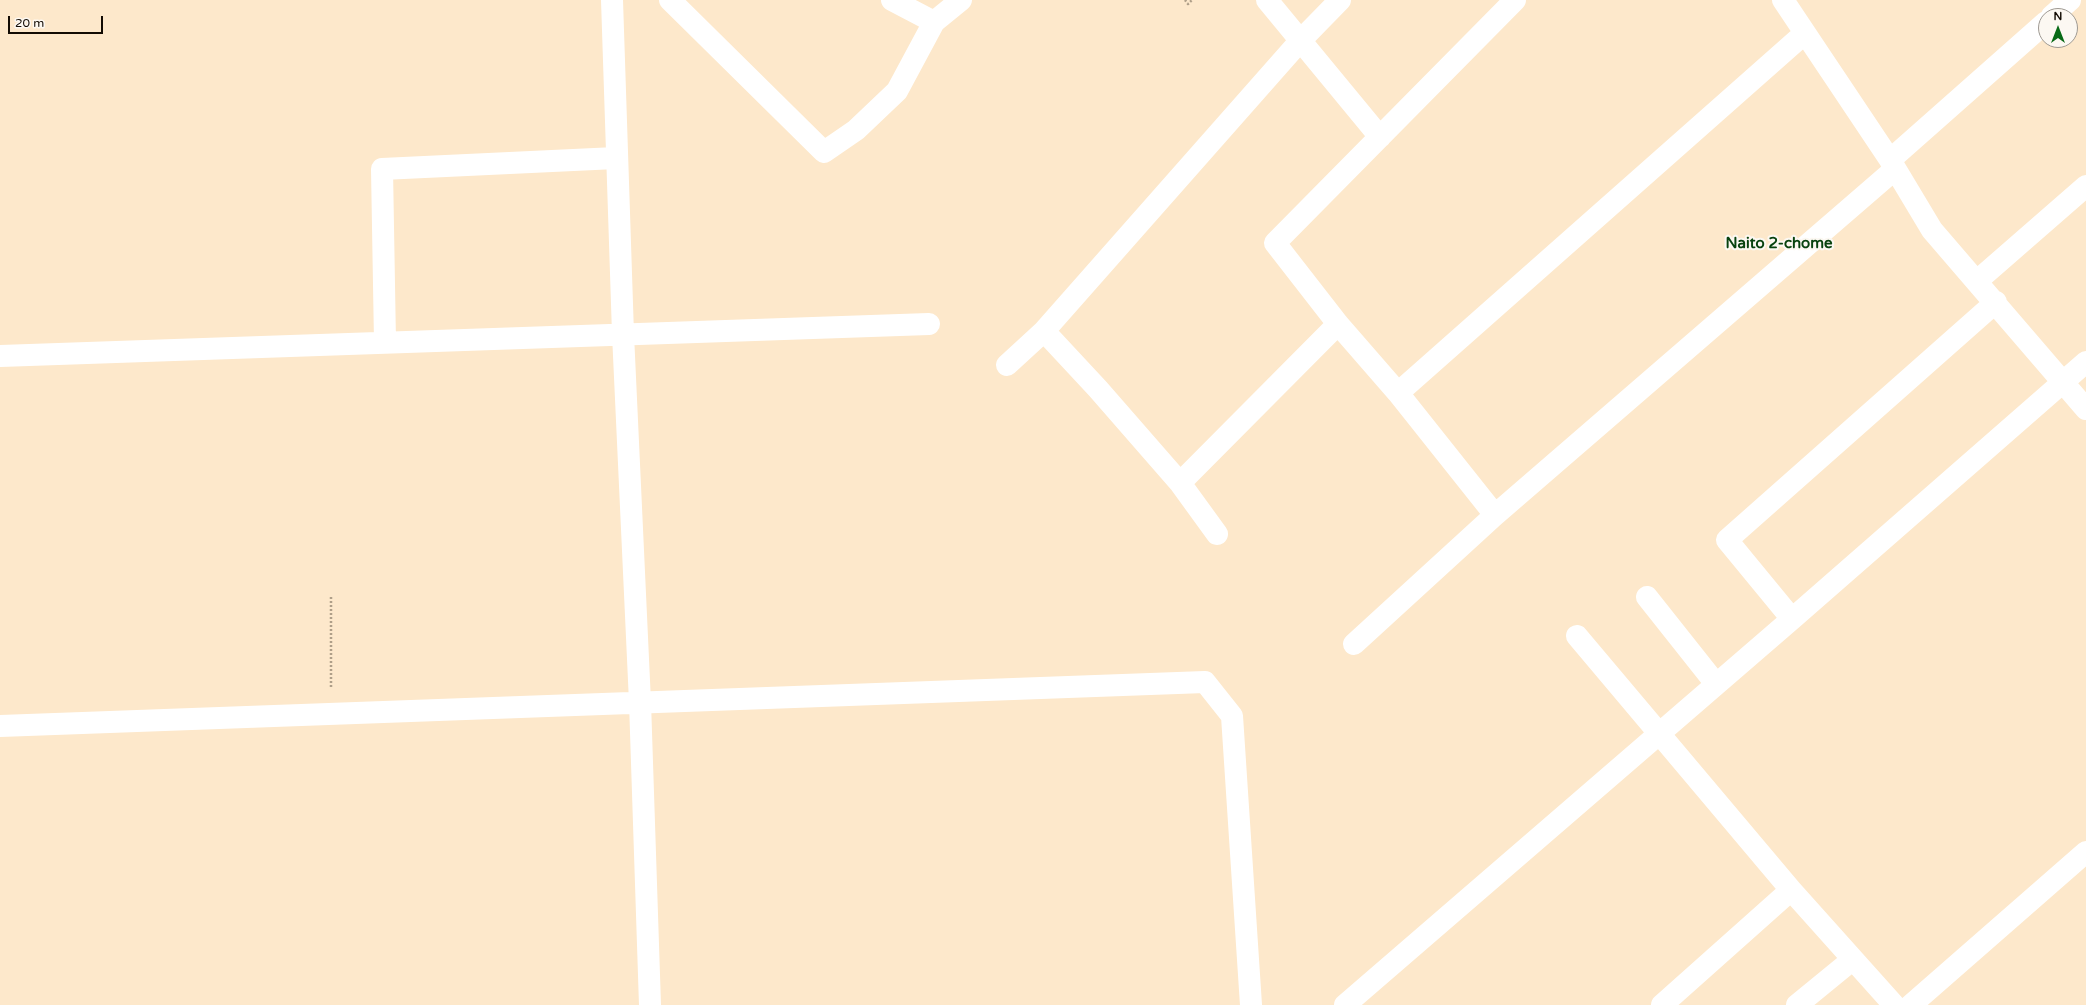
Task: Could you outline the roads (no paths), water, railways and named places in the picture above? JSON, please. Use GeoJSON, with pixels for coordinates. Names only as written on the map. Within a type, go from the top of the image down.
{"type":"FeatureCollection","features":[{"type":"Feature","properties":{"kind":"street"},"geometry":{"type":"LineString","coordinates":[[612,0],[616,158],[640,702],[650,1005]]}},
{"type":"Feature","properties":{"kind":"street"},"geometry":{"type":"LineString","coordinates":[[670,0],[824,152],[856,130],[898,91],[934,22],[961,0]]}},
{"type":"Feature","properties":{"kind":"street"},"geometry":{"type":"LineString","coordinates":[[892,0],[934,22]]}},
{"type":"Feature","properties":{"kind":"street"},"geometry":{"type":"LineString","coordinates":[[1267,0],[1380,137]]}},
{"type":"Feature","properties":{"kind":"street"},"geometry":{"type":"LineString","coordinates":[[1007,365],[1044,331],[1300,41],[1340,0]]}},
{"type":"Feature","properties":{"kind":"street"},"geometry":{"type":"LineString","coordinates":[[1495,515],[1398,393],[1338,324],[1275,243],[1515,0]]}},
{"type":"Feature","properties":{"kind":"street"},"geometry":{"type":"LineString","coordinates":[[1783,0],[1892,165],[1932,230],[1996,302],[2062,383],[2086,409]]}},
{"type":"Feature","properties":{"kind":"street"},"geometry":{"type":"LineString","coordinates":[[2061,8],[2070,0]]}},
{"type":"Feature","properties":{"kind":"street"},"geometry":{"type":"LineString","coordinates":[[1354,644],[1495,515],[1892,165],[2038,29]]}},
{"type":"Feature","properties":{"kind":"street"},"geometry":{"type":"LineString","coordinates":[[1398,393],[1805,33]]}},
{"type":"Feature","properties":{"kind":"street"},"geometry":{"type":"LineString","coordinates":[[385,342],[382,169],[616,158]]}},
{"type":"Feature","properties":{"kind":"street"},"geometry":{"type":"LineString","coordinates":[[1977,281],[2086,186]]}},
{"type":"Feature","properties":{"kind":"street"},"geometry":{"type":"LineString","coordinates":[[1792,619],[1727,540],[1996,302]]}},
{"type":"Feature","properties":{"kind":"street"},"geometry":{"type":"LineString","coordinates":[[0,356],[929,324]]}},
{"type":"Feature","properties":{"kind":"street"},"geometry":{"type":"LineString","coordinates":[[1180,483],[1338,324]]}},
{"type":"Feature","properties":{"kind":"street"},"geometry":{"type":"LineString","coordinates":[[1044,331],[1098,389],[1180,483],[1216,534]]}},
{"type":"Feature","properties":{"kind":"street"},"geometry":{"type":"LineString","coordinates":[[1345,1005],[1792,619],[2086,362]]}},
{"type":"Feature","properties":{"kind":"street"},"geometry":{"type":"LineString","coordinates":[[1647,597],[1716,684]]}},
{"type":"Feature","properties":{"kind":"street"},"geometry":{"type":"LineString","coordinates":[[1578,636],[1791,890],[1852,960],[1894,1005]]}},
{"type":"Feature","properties":{"kind":"street"},"geometry":{"type":"LineString","coordinates":[[0,726],[331,716],[640,702],[1205,682],[1232,716],[1251,1005]]}},
{"type":"Feature","properties":{"kind":"street"},"geometry":{"type":"LineString","coordinates":[[1911,1005],[2086,852]]}},
{"type":"Feature","properties":{"kind":"street"},"geometry":{"type":"LineString","coordinates":[[1662,1005],[1791,890]]}},
{"type":"Feature","properties":{"kind":"street"},"geometry":{"type":"LineString","coordinates":[[1797,1005],[1852,960]]}},
{"type":"Feature","properties":{"kind":"district","name":"Naito 2-chome"},"geometry":{"type":"Point","coordinates":[1779,244]}}]}
